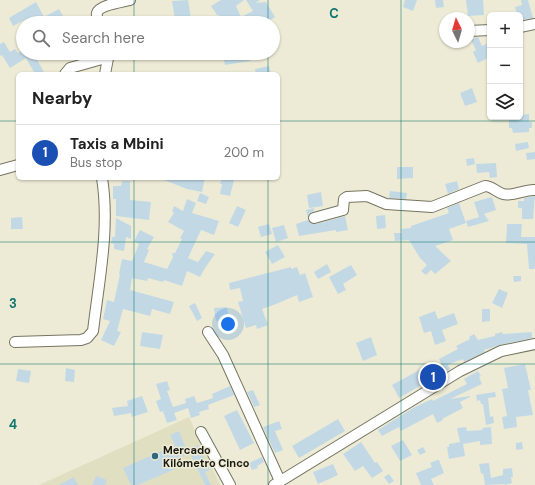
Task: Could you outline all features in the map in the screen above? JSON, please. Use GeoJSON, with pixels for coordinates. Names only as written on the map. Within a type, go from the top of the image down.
{"type":"FeatureCollection","features":[{"type":"Feature","properties":{"kind":"street"},"geometry":{"type":"LineString","coordinates":[[98,16],[97,13],[103,7],[130,0]]}},
{"type":"Feature","properties":{"kind":"street"},"geometry":{"type":"LineString","coordinates":[[523,26],[535,24]]}},
{"type":"Feature","properties":{"kind":"street"},"geometry":{"type":"LineString","coordinates":[[475,31],[487,30]]}},
{"type":"Feature","properties":{"kind":"street"},"geometry":{"type":"LineString","coordinates":[[67,72],[70,68],[94,60]]}},
{"type":"Feature","properties":{"kind":"street"},"geometry":{"type":"LineString","coordinates":[[105,72],[108,60]]}},
{"type":"Feature","properties":{"kind":"street"},"geometry":{"type":"LineString","coordinates":[[0,170],[16,166]]}},
{"type":"Feature","properties":{"kind":"street"},"geometry":{"type":"LineString","coordinates":[[15,342],[80,340],[91,335],[93,330],[105,231],[102,180]]}},
{"type":"Feature","properties":{"kind":"street"},"geometry":{"type":"LineString","coordinates":[[314,218],[343,210],[344,199],[347,197],[367,196],[386,204],[432,207],[485,186],[504,194],[535,190]]}},
{"type":"Feature","properties":{"kind":"street"},"geometry":{"type":"LineString","coordinates":[[208,332],[223,355],[277,483],[477,362],[502,350],[535,344]]}},
{"type":"Feature","properties":{"kind":"street"},"geometry":{"type":"LineString","coordinates":[[200,432],[230,485]]}},
{"type":"Feature","properties":{"kind":"shaded area","name":"Mercado Kilómetro Cinco"},"geometry":{"type":"Polygon","coordinates":[[[189,417],[220,485],[39,485],[189,417]]]}},
{"type":"Feature","properties":{"kind":"building"},"geometry":{"type":"Polygon","coordinates":[[[188,0],[191,16],[174,16],[172,1],[188,0]]]}},
{"type":"Feature","properties":{"kind":"building"},"geometry":{"type":"Polygon","coordinates":[[[221,0],[244,0],[236,6],[241,16],[219,16],[211,6],[221,0]]]}},
{"type":"Feature","properties":{"kind":"building"},"geometry":{"type":"Polygon","coordinates":[[[246,0],[260,0],[256,3],[266,2],[274,16],[243,16],[253,11],[246,0]]]}},
{"type":"Feature","properties":{"kind":"building"},"geometry":{"type":"Polygon","coordinates":[[[405,0],[417,0],[413,11],[403,7],[405,0]]]}},
{"type":"Feature","properties":{"kind":"building"},"geometry":{"type":"Polygon","coordinates":[[[435,0],[443,0],[444,7],[436,8],[435,0]]]}},
{"type":"Feature","properties":{"kind":"building"},"geometry":{"type":"Polygon","coordinates":[[[466,0],[483,0],[484,15],[475,16],[475,12],[468,12],[466,0]]]}},
{"type":"Feature","properties":{"kind":"building"},"geometry":{"type":"Polygon","coordinates":[[[521,0],[528,0],[533,18],[523,20],[523,12],[516,12],[515,7],[522,5],[521,0]]]}},
{"type":"Feature","properties":{"kind":"building"},"geometry":{"type":"Polygon","coordinates":[[[36,2],[43,16],[16,16],[16,24],[13,26],[9,18],[36,2]]]}},
{"type":"Feature","properties":{"kind":"building"},"geometry":{"type":"Polygon","coordinates":[[[59,9],[63,16],[46,16],[59,9]]]}},
{"type":"Feature","properties":{"kind":"building"},"geometry":{"type":"Polygon","coordinates":[[[478,37],[482,46],[487,44],[487,58],[478,63],[473,52],[476,50],[475,38],[478,37]]]}},
{"type":"Feature","properties":{"kind":"building"},"geometry":{"type":"Polygon","coordinates":[[[4,42],[10,52],[15,49],[16,60],[23,60],[10,68],[2,55],[0,56],[0,44],[4,42]]]}},
{"type":"Feature","properties":{"kind":"building"},"geometry":{"type":"Polygon","coordinates":[[[27,60],[37,60],[44,72],[34,72],[27,60]]]}},
{"type":"Feature","properties":{"kind":"building"},"geometry":{"type":"Polygon","coordinates":[[[224,60],[250,60],[250,61],[225,65],[224,60]]]}},
{"type":"Feature","properties":{"kind":"building"},"geometry":{"type":"Polygon","coordinates":[[[269,66],[270,72],[256,72],[255,69],[269,66]]]}},
{"type":"Feature","properties":{"kind":"building"},"geometry":{"type":"Polygon","coordinates":[[[472,88],[477,102],[465,106],[460,93],[472,88]]]}},
{"type":"Feature","properties":{"kind":"building"},"geometry":{"type":"Polygon","coordinates":[[[529,114],[529,122],[532,122],[532,128],[529,128],[529,132],[513,133],[512,128],[509,128],[509,120],[523,120],[523,115],[529,114]]]}},
{"type":"Feature","properties":{"kind":"building"},"geometry":{"type":"Polygon","coordinates":[[[528,142],[529,148],[516,151],[515,144],[528,142]]]}},
{"type":"Feature","properties":{"kind":"building"},"geometry":{"type":"Polygon","coordinates":[[[535,152],[535,159],[527,160],[526,153],[535,152]]]}},
{"type":"Feature","properties":{"kind":"building"},"geometry":{"type":"Polygon","coordinates":[[[474,158],[475,164],[467,166],[466,159],[474,158]]]}},
{"type":"Feature","properties":{"kind":"building"},"geometry":{"type":"Polygon","coordinates":[[[496,163],[497,177],[490,178],[489,172],[477,173],[476,164],[496,163]]]}},
{"type":"Feature","properties":{"kind":"building"},"geometry":{"type":"Polygon","coordinates":[[[397,167],[413,167],[413,178],[397,179],[397,167]]]}},
{"type":"Feature","properties":{"kind":"building"},"geometry":{"type":"Polygon","coordinates":[[[164,180],[205,180],[202,192],[187,189],[164,180]]]}},
{"type":"Feature","properties":{"kind":"building"},"geometry":{"type":"Polygon","coordinates":[[[221,180],[234,180],[230,196],[220,194],[222,184],[220,184],[221,180]]]}},
{"type":"Feature","properties":{"kind":"building"},"geometry":{"type":"Polygon","coordinates":[[[122,181],[130,181],[130,200],[151,202],[149,220],[116,216],[116,199],[113,199],[113,186],[121,186],[122,181]]]}},
{"type":"Feature","properties":{"kind":"building"},"geometry":{"type":"Polygon","coordinates":[[[457,181],[459,189],[448,194],[445,184],[457,181]]]}},
{"type":"Feature","properties":{"kind":"building"},"geometry":{"type":"Polygon","coordinates":[[[390,191],[407,193],[406,199],[389,198],[390,191]]]}},
{"type":"Feature","properties":{"kind":"building"},"geometry":{"type":"Polygon","coordinates":[[[321,192],[323,206],[309,208],[307,195],[321,192]]]}},
{"type":"Feature","properties":{"kind":"building"},"geometry":{"type":"Polygon","coordinates":[[[200,193],[209,197],[206,204],[197,201],[200,193]]]}},
{"type":"Feature","properties":{"kind":"building"},"geometry":{"type":"Polygon","coordinates":[[[535,196],[533,219],[522,219],[522,208],[518,208],[518,201],[524,201],[524,198],[535,196]]]}},
{"type":"Feature","properties":{"kind":"building"},"geometry":{"type":"Polygon","coordinates":[[[492,197],[496,210],[484,214],[489,221],[468,227],[466,221],[479,217],[474,202],[492,197]]]}},
{"type":"Feature","properties":{"kind":"building"},"geometry":{"type":"Polygon","coordinates":[[[187,199],[196,203],[192,213],[219,221],[214,235],[201,230],[188,258],[198,262],[206,251],[215,254],[200,277],[187,271],[182,286],[164,280],[163,282],[148,278],[147,281],[132,278],[130,290],[174,302],[170,314],[152,309],[150,316],[123,309],[117,331],[121,332],[114,346],[101,340],[110,321],[103,319],[107,300],[114,302],[122,259],[132,261],[139,244],[134,241],[140,230],[154,237],[147,249],[149,250],[144,262],[167,269],[173,257],[172,253],[175,253],[184,231],[168,222],[174,213],[172,211],[174,206],[183,211],[187,199]]]}},
{"type":"Feature","properties":{"kind":"building"},"geometry":{"type":"Polygon","coordinates":[[[459,203],[466,223],[449,229],[453,240],[435,246],[451,261],[435,274],[431,270],[426,275],[421,271],[427,265],[420,258],[409,240],[395,241],[394,233],[402,233],[401,229],[411,228],[411,226],[449,213],[447,208],[459,203]]]}},
{"type":"Feature","properties":{"kind":"building"},"geometry":{"type":"Polygon","coordinates":[[[237,206],[246,210],[238,227],[229,223],[237,206]]]}},
{"type":"Feature","properties":{"kind":"building"},"geometry":{"type":"Polygon","coordinates":[[[314,208],[314,211],[309,214],[308,218],[306,210],[314,208]]]}},
{"type":"Feature","properties":{"kind":"building"},"geometry":{"type":"Polygon","coordinates":[[[385,215],[386,228],[377,229],[376,216],[385,215]]]}},
{"type":"Feature","properties":{"kind":"building"},"geometry":{"type":"Polygon","coordinates":[[[345,216],[348,230],[336,232],[336,230],[299,236],[296,224],[308,220],[312,224],[316,224],[345,216]]]}},
{"type":"Feature","properties":{"kind":"building"},"geometry":{"type":"Polygon","coordinates":[[[22,217],[23,229],[11,229],[11,218],[22,217]]]}},
{"type":"Feature","properties":{"kind":"building"},"geometry":{"type":"Polygon","coordinates":[[[116,218],[131,226],[131,239],[126,237],[124,251],[114,249],[114,244],[111,243],[112,237],[115,237],[116,218]]]}},
{"type":"Feature","properties":{"kind":"building"},"geometry":{"type":"Polygon","coordinates":[[[269,224],[272,234],[261,237],[258,227],[269,224]]]}},
{"type":"Feature","properties":{"kind":"building"},"geometry":{"type":"Polygon","coordinates":[[[507,224],[522,224],[521,237],[535,237],[535,269],[529,269],[527,244],[506,243],[507,224]]]}},
{"type":"Feature","properties":{"kind":"building"},"geometry":{"type":"Polygon","coordinates":[[[284,225],[288,238],[276,242],[272,228],[284,225]]]}},
{"type":"Feature","properties":{"kind":"building"},"geometry":{"type":"Polygon","coordinates":[[[278,245],[285,257],[272,264],[265,252],[278,245]]]}},
{"type":"Feature","properties":{"kind":"building"},"geometry":{"type":"Polygon","coordinates":[[[327,264],[331,272],[318,279],[314,272],[327,264]]]}},
{"type":"Feature","properties":{"kind":"building"},"geometry":{"type":"Polygon","coordinates":[[[351,265],[357,275],[343,284],[346,290],[338,294],[329,277],[351,265]]]}},
{"type":"Feature","properties":{"kind":"building"},"geometry":{"type":"Polygon","coordinates":[[[291,267],[291,269],[297,267],[300,275],[305,273],[313,297],[299,302],[297,295],[262,309],[268,325],[257,329],[256,325],[246,328],[238,302],[243,301],[240,288],[230,290],[229,283],[291,267]]]}},
{"type":"Feature","properties":{"kind":"building"},"geometry":{"type":"Polygon","coordinates":[[[513,276],[521,276],[521,281],[514,282],[513,276]]]}},
{"type":"Feature","properties":{"kind":"building"},"geometry":{"type":"Polygon","coordinates":[[[499,289],[508,293],[502,308],[492,303],[499,289]]]}},
{"type":"Feature","properties":{"kind":"building"},"geometry":{"type":"Polygon","coordinates":[[[195,303],[202,318],[197,321],[189,306],[195,303]]]}},
{"type":"Feature","properties":{"kind":"building"},"geometry":{"type":"Polygon","coordinates":[[[227,307],[229,320],[216,321],[214,308],[227,307]]]}},
{"type":"Feature","properties":{"kind":"building"},"geometry":{"type":"Polygon","coordinates":[[[482,309],[490,309],[490,321],[482,322],[482,309]]]}},
{"type":"Feature","properties":{"kind":"building"},"geometry":{"type":"Polygon","coordinates":[[[435,311],[438,319],[454,313],[458,324],[442,330],[446,341],[435,345],[431,331],[424,333],[419,317],[435,311]]]}},
{"type":"Feature","properties":{"kind":"building"},"geometry":{"type":"Polygon","coordinates":[[[142,332],[163,335],[160,349],[140,346],[142,332]]]}},
{"type":"Feature","properties":{"kind":"building"},"geometry":{"type":"Polygon","coordinates":[[[502,332],[503,334],[532,332],[532,338],[484,350],[485,352],[464,362],[463,359],[459,360],[448,365],[450,369],[429,379],[430,380],[399,398],[392,385],[423,368],[426,374],[443,366],[439,359],[458,349],[456,346],[470,339],[469,337],[474,334],[478,340],[495,336],[495,334],[502,332]]]}},
{"type":"Feature","properties":{"kind":"building"},"geometry":{"type":"Polygon","coordinates":[[[371,337],[377,355],[363,361],[356,343],[371,337]]]}},
{"type":"Feature","properties":{"kind":"building"},"geometry":{"type":"Polygon","coordinates":[[[525,364],[531,390],[528,390],[533,415],[516,417],[517,427],[504,429],[502,417],[507,416],[502,389],[508,388],[504,368],[525,364]]]}},
{"type":"Feature","properties":{"kind":"building"},"geometry":{"type":"Polygon","coordinates":[[[66,368],[75,370],[74,382],[65,381],[66,368]]]}},
{"type":"Feature","properties":{"kind":"building"},"geometry":{"type":"Polygon","coordinates":[[[18,369],[31,371],[29,383],[16,381],[18,369]]]}},
{"type":"Feature","properties":{"kind":"building"},"geometry":{"type":"Polygon","coordinates":[[[478,371],[481,376],[479,377],[482,384],[450,399],[470,396],[460,402],[463,408],[442,419],[443,420],[437,423],[433,414],[401,431],[399,427],[382,436],[378,430],[413,408],[432,399],[433,401],[467,384],[464,379],[478,371]]]}},
{"type":"Feature","properties":{"kind":"building"},"geometry":{"type":"Polygon","coordinates":[[[167,381],[170,390],[167,391],[173,407],[186,403],[185,399],[194,396],[197,403],[213,398],[212,394],[230,386],[234,395],[208,405],[209,409],[199,412],[200,415],[191,418],[188,408],[174,413],[177,420],[167,423],[163,411],[160,412],[156,401],[161,399],[156,384],[167,381]]]}},
{"type":"Feature","properties":{"kind":"building"},"geometry":{"type":"Polygon","coordinates":[[[253,390],[260,405],[254,407],[247,392],[253,390]]]}},
{"type":"Feature","properties":{"kind":"building"},"geometry":{"type":"Polygon","coordinates":[[[495,392],[496,397],[488,398],[490,417],[493,416],[494,423],[486,425],[483,404],[481,404],[480,400],[477,401],[476,395],[495,392]]]}},
{"type":"Feature","properties":{"kind":"building"},"geometry":{"type":"Polygon","coordinates":[[[142,396],[148,412],[132,417],[131,413],[114,416],[112,408],[128,406],[127,401],[142,396]]]}},
{"type":"Feature","properties":{"kind":"building"},"geometry":{"type":"Polygon","coordinates":[[[237,410],[254,443],[240,450],[224,416],[237,410]]]}},
{"type":"Feature","properties":{"kind":"building"},"geometry":{"type":"Polygon","coordinates":[[[338,419],[345,431],[299,458],[292,446],[338,419]]]}},
{"type":"Feature","properties":{"kind":"building"},"geometry":{"type":"Polygon","coordinates":[[[279,421],[282,429],[275,431],[283,450],[275,453],[263,427],[279,421]]]}},
{"type":"Feature","properties":{"kind":"building"},"geometry":{"type":"Polygon","coordinates":[[[466,427],[467,431],[483,430],[482,428],[491,427],[492,444],[480,445],[480,441],[463,444],[465,456],[449,459],[447,447],[449,447],[449,444],[460,442],[457,428],[466,427]]]}},
{"type":"Feature","properties":{"kind":"building"},"geometry":{"type":"Polygon","coordinates":[[[179,431],[188,454],[178,458],[182,466],[138,485],[131,485],[123,468],[175,445],[170,435],[179,431]]]}},
{"type":"Feature","properties":{"kind":"building"},"geometry":{"type":"Polygon","coordinates":[[[403,440],[412,455],[400,461],[391,446],[403,440]]]}},
{"type":"Feature","properties":{"kind":"building"},"geometry":{"type":"Polygon","coordinates":[[[361,442],[375,463],[377,462],[383,471],[372,478],[363,466],[355,471],[343,454],[361,442]]]}},
{"type":"Feature","properties":{"kind":"building"},"geometry":{"type":"Polygon","coordinates":[[[522,442],[523,449],[516,450],[516,443],[522,442]]]}},
{"type":"Feature","properties":{"kind":"building"},"geometry":{"type":"Polygon","coordinates":[[[198,445],[210,470],[205,472],[211,485],[205,485],[188,449],[198,445]]]}},
{"type":"Feature","properties":{"kind":"building"},"geometry":{"type":"Polygon","coordinates":[[[423,447],[426,452],[420,455],[417,450],[423,447]]]}},
{"type":"Feature","properties":{"kind":"building"},"geometry":{"type":"Polygon","coordinates":[[[262,457],[264,462],[257,466],[258,468],[252,470],[249,463],[262,457]]]}},
{"type":"Feature","properties":{"kind":"building"},"geometry":{"type":"Polygon","coordinates":[[[439,460],[444,473],[431,479],[434,485],[421,485],[416,473],[432,467],[430,463],[439,460]]]}},
{"type":"Feature","properties":{"kind":"building"},"geometry":{"type":"Polygon","coordinates":[[[489,463],[491,478],[503,475],[503,469],[512,468],[512,483],[505,485],[485,485],[483,473],[481,474],[479,464],[489,463]]]}},
{"type":"Feature","properties":{"kind":"building"},"geometry":{"type":"Polygon","coordinates":[[[333,464],[338,475],[318,484],[313,472],[333,464]]]}},
{"type":"Feature","properties":{"kind":"building"},"geometry":{"type":"Polygon","coordinates":[[[389,474],[394,481],[389,484],[384,477],[389,474]]]}},
{"type":"Feature","properties":{"kind":"building"},"geometry":{"type":"Polygon","coordinates":[[[96,476],[107,480],[105,485],[92,485],[96,476]]]}},
{"type":"Feature","properties":{"kind":"building"},"geometry":{"type":"Polygon","coordinates":[[[74,477],[78,485],[59,485],[74,477]]]}},
{"type":"Feature","properties":{"kind":"place","name":"Taxis a Mbini"},"geometry":{"type":"Point","coordinates":[433,377]}},
{"type":"Feature","properties":{"kind":"place","name":"Mercado Kilómetro Cinco"},"geometry":{"type":"Point","coordinates":[155,456]}}]}
